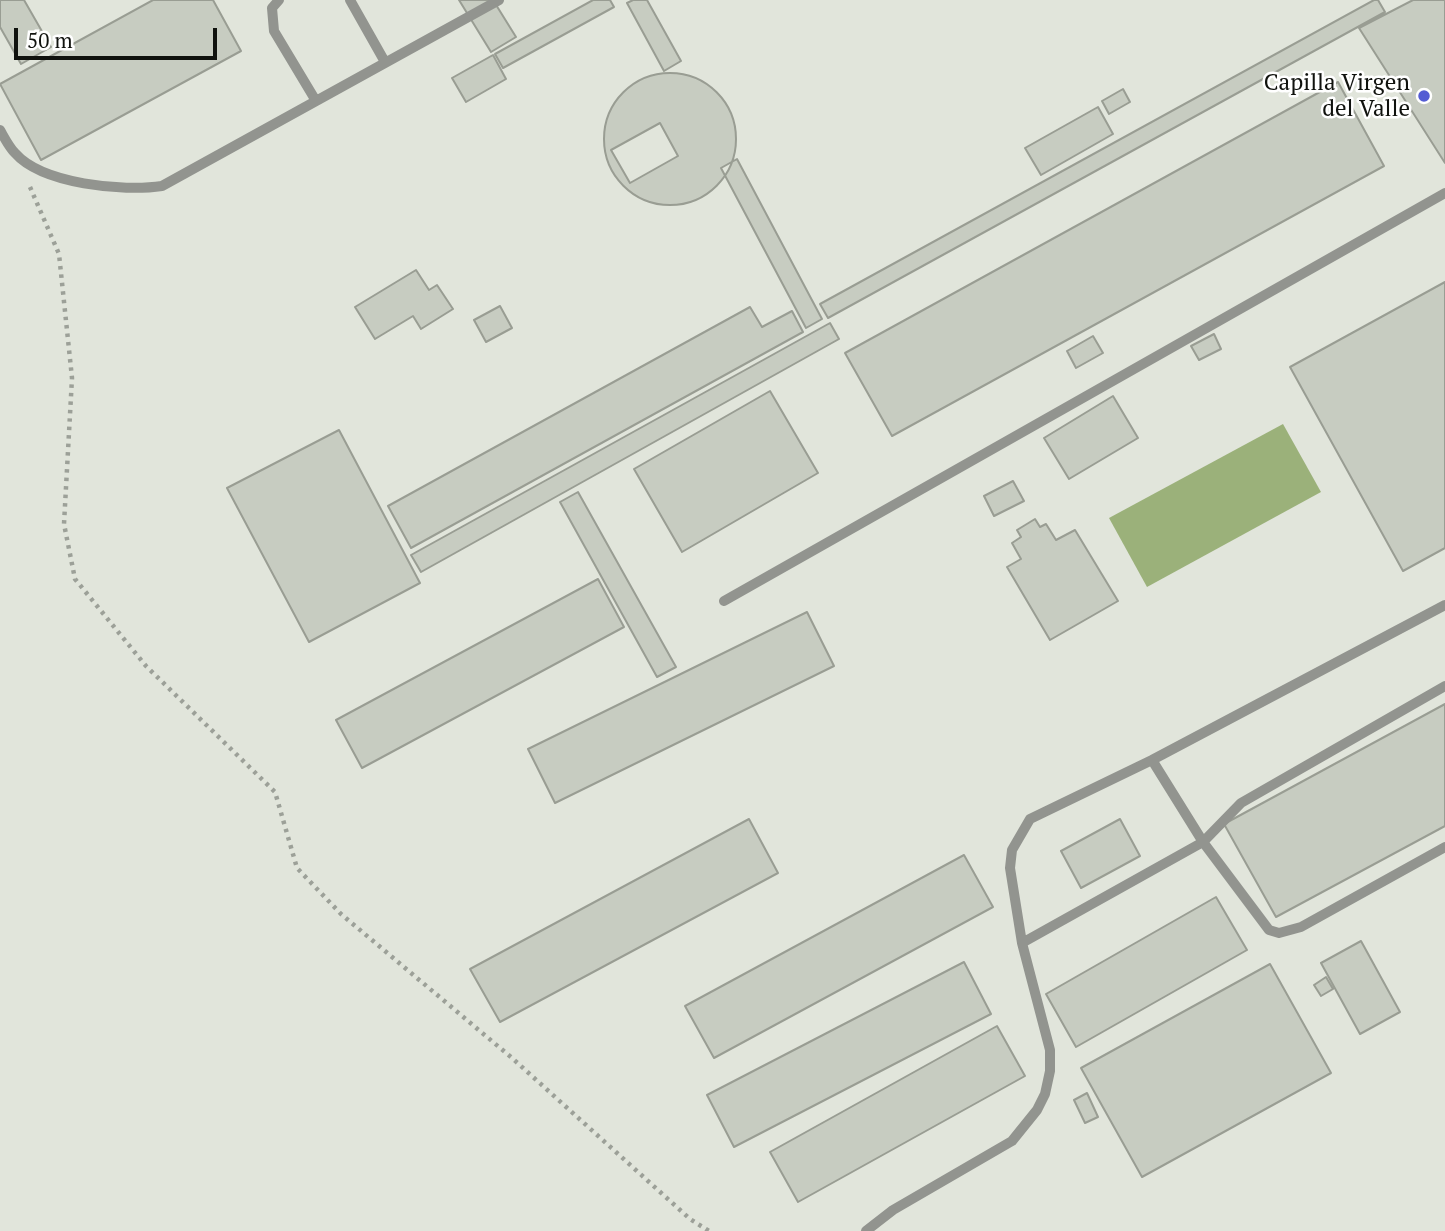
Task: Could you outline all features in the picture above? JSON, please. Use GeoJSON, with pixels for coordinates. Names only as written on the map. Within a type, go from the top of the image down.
{"type":"FeatureCollection","features":[{"type":"Feature","properties":{"kind":"lane"},"geometry":{"type":"LineString","coordinates":[[279,0],[272,8],[274,31],[316,101]]}},
{"type":"Feature","properties":{"kind":"lane"},"geometry":{"type":"LineString","coordinates":[[350,0],[385,62]]}},
{"type":"Feature","properties":{"kind":"lane"},"geometry":{"type":"LineString","coordinates":[[0,130],[15,154],[38,171],[96,185],[139,190],[162,186],[499,0]]}},
{"type":"Feature","properties":{"kind":"lane"},"geometry":{"type":"LineString","coordinates":[[724,601],[1445,193]]}},
{"type":"Feature","properties":{"kind":"lane"},"geometry":{"type":"LineString","coordinates":[[866,1231],[893,1210],[1012,1141],[1037,1110],[1045,1094],[1050,1050],[1022,943],[1010,868],[1012,850],[1021,830],[1030,819],[1152,760],[1445,605]]}},
{"type":"Feature","properties":{"kind":"lane"},"geometry":{"type":"LineString","coordinates":[[1022,943],[1203,842],[1241,803],[1445,686]]}},
{"type":"Feature","properties":{"kind":"lane"},"geometry":{"type":"LineString","coordinates":[[1152,760],[1203,842],[1269,930],[1279,933],[1301,927],[1445,847]]}},
{"type":"Feature","properties":{"kind":"path"},"geometry":{"type":"LineString","coordinates":[[15,154],[59,254],[72,377],[64,524],[75,579],[146,666],[275,792],[297,868],[341,914],[512,1059],[690,1220],[709,1231]]}},
{"type":"Feature","properties":{"kind":"shaded area"},"geometry":{"type":"Polygon","coordinates":[[[1283,424],[1321,492],[1147,587],[1109,518],[1283,424]]]}},
{"type":"Feature","properties":{"kind":"building"},"geometry":{"type":"Polygon","coordinates":[[[0,0],[24,0],[51,47],[21,64],[0,27],[0,0]]]}},
{"type":"Feature","properties":{"kind":"building"},"geometry":{"type":"Polygon","coordinates":[[[153,0],[213,0],[241,51],[41,160],[0,84],[153,0]]]}},
{"type":"Feature","properties":{"kind":"building"},"geometry":{"type":"Polygon","coordinates":[[[459,0],[493,0],[516,37],[491,52],[459,0]]]}},
{"type":"Feature","properties":{"kind":"building"},"geometry":{"type":"Polygon","coordinates":[[[593,0],[610,0],[614,7],[503,68],[495,54],[593,0]]]}},
{"type":"Feature","properties":{"kind":"building"},"geometry":{"type":"Polygon","coordinates":[[[647,0],[681,61],[664,71],[627,3],[647,0]]]}},
{"type":"Feature","properties":{"kind":"building"},"geometry":{"type":"Polygon","coordinates":[[[1378,0],[1385,12],[828,318],[820,304],[1378,0]]]}},
{"type":"Feature","properties":{"kind":"building","name":"Capilla Virgen del Valle"},"geometry":{"type":"Polygon","coordinates":[[[1413,0],[1445,0],[1445,163],[1359,28],[1413,0]]]}},
{"type":"Feature","properties":{"kind":"building"},"geometry":{"type":"Polygon","coordinates":[[[493,55],[506,79],[466,102],[452,78],[493,55]]]}},
{"type":"Feature","properties":{"kind":"building"},"geometry":{"type":"Polygon","coordinates":[[[670,73],[695,78],[717,92],[731,114],[736,139],[731,164],[717,186],[695,200],[670,205],[645,200],[623,186],[609,164],[604,139],[609,114],[623,92],[645,78],[670,73]]]}},
{"type":"Feature","properties":{"kind":"building"},"geometry":{"type":"Polygon","coordinates":[[[1338,82],[1384,166],[892,436],[845,353],[1338,82]]]}},
{"type":"Feature","properties":{"kind":"building"},"geometry":{"type":"Polygon","coordinates":[[[1123,89],[1130,102],[1109,114],[1102,101],[1123,89]]]}},
{"type":"Feature","properties":{"kind":"building"},"geometry":{"type":"Polygon","coordinates":[[[1098,107],[1113,134],[1041,175],[1025,148],[1098,107]]]}},
{"type":"Feature","properties":{"kind":"building"},"geometry":{"type":"Polygon","coordinates":[[[660,123],[678,156],[630,183],[611,150],[660,123]]]}},
{"type":"Feature","properties":{"kind":"building"},"geometry":{"type":"Polygon","coordinates":[[[737,159],[822,319],[806,328],[721,168],[737,159]]]}},
{"type":"Feature","properties":{"kind":"building"},"geometry":{"type":"Polygon","coordinates":[[[416,270],[429,290],[437,285],[453,309],[421,329],[413,316],[375,339],[355,307],[416,270]]]}},
{"type":"Feature","properties":{"kind":"building"},"geometry":{"type":"Polygon","coordinates":[[[1445,282],[1445,548],[1403,571],[1290,367],[1445,282]]]}},
{"type":"Feature","properties":{"kind":"building"},"geometry":{"type":"Polygon","coordinates":[[[500,306],[512,328],[486,342],[474,320],[500,306]]]}},
{"type":"Feature","properties":{"kind":"building"},"geometry":{"type":"Polygon","coordinates":[[[750,307],[762,327],[792,311],[803,332],[411,548],[388,506],[750,307]]]}},
{"type":"Feature","properties":{"kind":"building"},"geometry":{"type":"Polygon","coordinates":[[[830,323],[839,339],[421,572],[411,555],[830,323]]]}},
{"type":"Feature","properties":{"kind":"building"},"geometry":{"type":"Polygon","coordinates":[[[1214,334],[1221,349],[1199,360],[1191,346],[1214,334]]]}},
{"type":"Feature","properties":{"kind":"building"},"geometry":{"type":"Polygon","coordinates":[[[1093,336],[1103,353],[1076,368],[1067,351],[1093,336]]]}},
{"type":"Feature","properties":{"kind":"building"},"geometry":{"type":"Polygon","coordinates":[[[770,391],[818,473],[682,552],[634,469],[770,391]]]}},
{"type":"Feature","properties":{"kind":"building"},"geometry":{"type":"Polygon","coordinates":[[[1113,396],[1138,438],[1069,479],[1044,438],[1113,396]]]}},
{"type":"Feature","properties":{"kind":"building"},"geometry":{"type":"Polygon","coordinates":[[[339,430],[420,583],[309,642],[227,488],[339,430]]]}},
{"type":"Feature","properties":{"kind":"building"},"geometry":{"type":"Polygon","coordinates":[[[1013,481],[1024,501],[994,516],[984,496],[1013,481]]]}},
{"type":"Feature","properties":{"kind":"building"},"geometry":{"type":"Polygon","coordinates":[[[578,492],[676,667],[657,677],[560,502],[578,492]]]}},
{"type":"Feature","properties":{"kind":"building"},"geometry":{"type":"Polygon","coordinates":[[[1035,519],[1040,527],[1046,524],[1056,540],[1075,530],[1118,601],[1050,640],[1007,567],[1021,559],[1012,543],[1021,537],[1017,530],[1035,519]]]}},
{"type":"Feature","properties":{"kind":"building"},"geometry":{"type":"Polygon","coordinates":[[[598,579],[624,627],[362,768],[336,720],[598,579]]]}},
{"type":"Feature","properties":{"kind":"building"},"geometry":{"type":"Polygon","coordinates":[[[807,612],[834,666],[555,803],[528,749],[807,612]]]}},
{"type":"Feature","properties":{"kind":"building"},"geometry":{"type":"Polygon","coordinates":[[[1445,704],[1445,826],[1276,917],[1224,824],[1445,704]]]}},
{"type":"Feature","properties":{"kind":"building"},"geometry":{"type":"Polygon","coordinates":[[[749,819],[778,873],[500,1022],[470,969],[749,819]]]}},
{"type":"Feature","properties":{"kind":"building"},"geometry":{"type":"Polygon","coordinates":[[[1120,819],[1140,856],[1081,888],[1061,851],[1120,819]]]}},
{"type":"Feature","properties":{"kind":"building"},"geometry":{"type":"Polygon","coordinates":[[[964,855],[993,907],[714,1058],[685,1006],[964,855]]]}},
{"type":"Feature","properties":{"kind":"building"},"geometry":{"type":"Polygon","coordinates":[[[1216,897],[1247,950],[1076,1047],[1046,994],[1216,897]]]}},
{"type":"Feature","properties":{"kind":"building"},"geometry":{"type":"Polygon","coordinates":[[[1361,941],[1400,1012],[1360,1034],[1321,963],[1361,941]]]}},
{"type":"Feature","properties":{"kind":"building"},"geometry":{"type":"Polygon","coordinates":[[[964,962],[991,1014],[734,1147],[707,1095],[964,962]]]}},
{"type":"Feature","properties":{"kind":"building"},"geometry":{"type":"Polygon","coordinates":[[[1270,964],[1331,1073],[1142,1177],[1081,1068],[1270,964]]]}},
{"type":"Feature","properties":{"kind":"building"},"geometry":{"type":"Polygon","coordinates":[[[1326,977],[1333,989],[1321,996],[1314,985],[1326,977]]]}},
{"type":"Feature","properties":{"kind":"building"},"geometry":{"type":"Polygon","coordinates":[[[997,1026],[1025,1076],[798,1202],[770,1152],[997,1026]]]}},
{"type":"Feature","properties":{"kind":"building"},"geometry":{"type":"Polygon","coordinates":[[[1087,1093],[1098,1117],[1085,1123],[1074,1100],[1087,1093]]]}},
{"type":"Feature","properties":{"kind":"place","name":"Capilla Virgen del Valle"},"geometry":{"type":"Point","coordinates":[1424,96]}}]}
